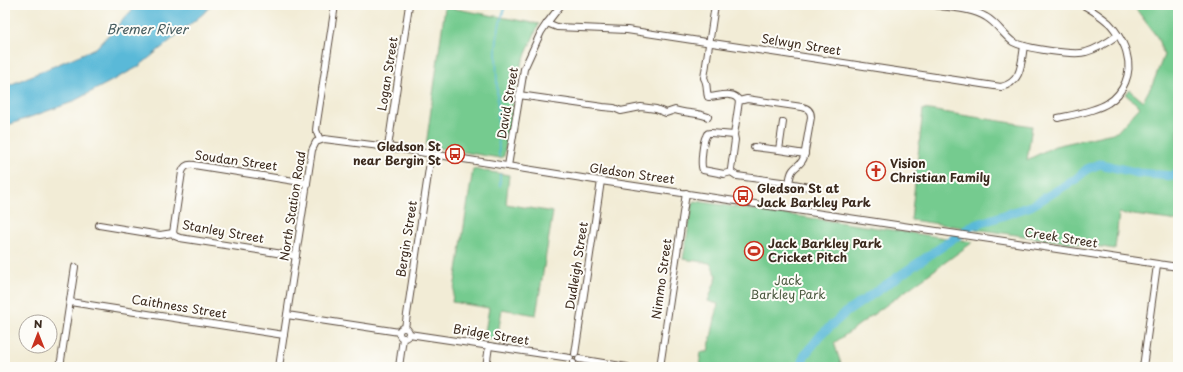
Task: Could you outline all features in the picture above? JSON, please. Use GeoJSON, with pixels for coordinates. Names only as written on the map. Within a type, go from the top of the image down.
{"type":"FeatureCollection","features":[{"type":"Feature","properties":{"kind":"street","name":"North Station Road"},"geometry":{"type":"LineString","coordinates":[[279,367],[307,183],[314,146],[316,142],[320,140],[316,130],[335,5]]}},
{"type":"Feature","properties":{"kind":"street","name":"Logan Street"},"geometry":{"type":"LineString","coordinates":[[388,147],[409,5]]}},
{"type":"Feature","properties":{"kind":"street","name":"David Street"},"geometry":{"type":"LineString","coordinates":[[508,166],[524,69],[541,32],[561,5]]}},
{"type":"Feature","properties":{"kind":"street"},"geometry":{"type":"LineString","coordinates":[[715,5],[704,78],[707,85],[708,97],[719,95],[731,96],[738,98],[739,100],[747,99],[802,107],[810,112],[811,117],[803,162],[793,170],[789,186]]}},
{"type":"Feature","properties":{"kind":"street"},"geometry":{"type":"LineString","coordinates":[[935,5],[977,12],[997,24],[1013,41],[1024,46],[1074,54],[1085,53],[1118,34]]}},
{"type":"Feature","properties":{"kind":"street"},"geometry":{"type":"LineString","coordinates":[[1058,118],[1107,104],[1115,98],[1127,78],[1129,66],[1127,55],[1118,34],[1110,23],[1084,5]]}},
{"type":"Feature","properties":{"kind":"street","name":"Selwyn Street"},"geometry":{"type":"LineString","coordinates":[[547,23],[557,27],[627,30],[1001,87],[1010,84],[1020,72],[1024,46]]}},
{"type":"Feature","properties":{"kind":"street"},"geometry":{"type":"LineString","coordinates":[[519,94],[614,108],[621,111],[641,107],[656,109],[666,113],[675,110],[683,113],[699,113],[708,117]]}},
{"type":"Feature","properties":{"kind":"street"},"geometry":{"type":"LineString","coordinates":[[731,172],[739,100]]}},
{"type":"Feature","properties":{"kind":"street"},"geometry":{"type":"LineString","coordinates":[[779,150],[783,122]]}},
{"type":"Feature","properties":{"kind":"street"},"geometry":{"type":"LineString","coordinates":[[734,135],[711,132],[706,135],[701,163],[703,170],[724,174],[731,172],[737,176],[789,186],[809,188]]}},
{"type":"Feature","properties":{"kind":"street","name":"Gledson Street"},"geometry":{"type":"LineString","coordinates":[[320,140],[328,139],[388,147],[940,232]]}},
{"type":"Feature","properties":{"kind":"street"},"geometry":{"type":"LineString","coordinates":[[754,147],[805,154]]}},
{"type":"Feature","properties":{"kind":"street","name":"Bergin Street"},"geometry":{"type":"LineString","coordinates":[[405,328],[431,154]]}},
{"type":"Feature","properties":{"kind":"street","name":"Soudan Street"},"geometry":{"type":"LineString","coordinates":[[173,233],[182,172],[185,166],[194,165],[307,183]]}},
{"type":"Feature","properties":{"kind":"street","name":"Dudleigh Street"},"geometry":{"type":"LineString","coordinates":[[574,360],[601,181]]}},
{"type":"Feature","properties":{"kind":"street","name":"Nimmo Street"},"geometry":{"type":"LineString","coordinates":[[660,367],[686,193]]}},
{"type":"Feature","properties":{"kind":"street","name":"Stanley Street"},"geometry":{"type":"LineString","coordinates":[[99,225],[160,235],[173,233],[175,236],[180,238],[296,256]]}},
{"type":"Feature","properties":{"kind":"street","name":"Creek Street"},"geometry":{"type":"LineString","coordinates":[[940,232],[1178,268]]}},
{"type":"Feature","properties":{"kind":"street"},"geometry":{"type":"LineString","coordinates":[[1143,367],[1158,265]]}},
{"type":"Feature","properties":{"kind":"street"},"geometry":{"type":"LineString","coordinates":[[60,367],[75,268]]}},
{"type":"Feature","properties":{"kind":"street","name":"Caithness Street"},"geometry":{"type":"LineString","coordinates":[[70,302],[284,335]]}},
{"type":"Feature","properties":{"kind":"street"},"geometry":{"type":"LineString","coordinates":[[287,315],[401,335],[407,337],[409,334],[408,330],[405,328],[401,329],[401,335],[399,367]]}},
{"type":"Feature","properties":{"kind":"street","name":"Bridge Street"},"geometry":{"type":"LineString","coordinates":[[409,334],[627,367]]}},
{"type":"Feature","properties":{"kind":"street"},"geometry":{"type":"LineString","coordinates":[[486,367],[489,346]]}},
{"type":"Feature","properties":{"kind":"green space"},"geometry":{"type":"Polygon","coordinates":[[[1131,5],[1178,5],[1178,221],[1119,213],[1115,249],[911,220],[923,109],[1032,126],[1027,160],[1055,146],[1117,132],[1140,107],[1125,94],[1129,90],[1143,101],[1153,83],[1164,55],[1157,37],[1136,9],[1131,5]]]}},
{"type":"Feature","properties":{"kind":"green space"},"geometry":{"type":"Polygon","coordinates":[[[445,7],[539,24],[518,72],[504,156],[500,158],[426,146],[445,7]]]}},
{"type":"Feature","properties":{"kind":"green space"},"geometry":{"type":"Polygon","coordinates":[[[473,169],[509,175],[506,204],[553,212],[536,315],[502,309],[497,340],[484,338],[489,308],[452,302],[473,169]]]}},
{"type":"Feature","properties":{"kind":"green space","name":"Jack Barkley Park"},"geometry":{"type":"Polygon","coordinates":[[[695,201],[973,242],[834,343],[842,367],[699,367],[701,352],[708,352],[718,304],[708,301],[717,276],[710,263],[683,259],[693,203],[695,201]]]}},
{"type":"Feature","properties":{"kind":"water","name":"Bremer River"},"geometry":{"type":"Polygon","coordinates":[[[137,5],[211,5],[204,13],[138,67],[70,103],[5,126],[5,87],[96,48],[137,5]]]}},
{"type":"Feature","properties":{"kind":"waterway"},"geometry":{"type":"LineString","coordinates":[[499,156],[496,51],[499,27],[506,5]]}},
{"type":"Feature","properties":{"kind":"waterway"},"geometry":{"type":"LineString","coordinates":[[802,367],[804,356],[821,335],[845,313],[972,226],[1031,206],[1076,179],[1087,169],[1100,164],[1138,173],[1172,176],[1178,172]]}},
{"type":"Feature","properties":{"kind":"waterway"},"geometry":{"type":"LineString","coordinates":[[500,174],[500,186]]}},
{"type":"Feature","properties":{"kind":"place","name":"Gledson St near Bergin St"},"geometry":{"type":"Point","coordinates":[455,154]}},
{"type":"Feature","properties":{"kind":"place","name":"Vision Christian Family"},"geometry":{"type":"Point","coordinates":[876,171]}},
{"type":"Feature","properties":{"kind":"place","name":"Gledson St at Jack Barkley Park"},"geometry":{"type":"Point","coordinates":[743,196]}},
{"type":"Feature","properties":{"kind":"place","name":"Jack Barkley Park Cricket Pitch"},"geometry":{"type":"Point","coordinates":[754,251]}}]}
